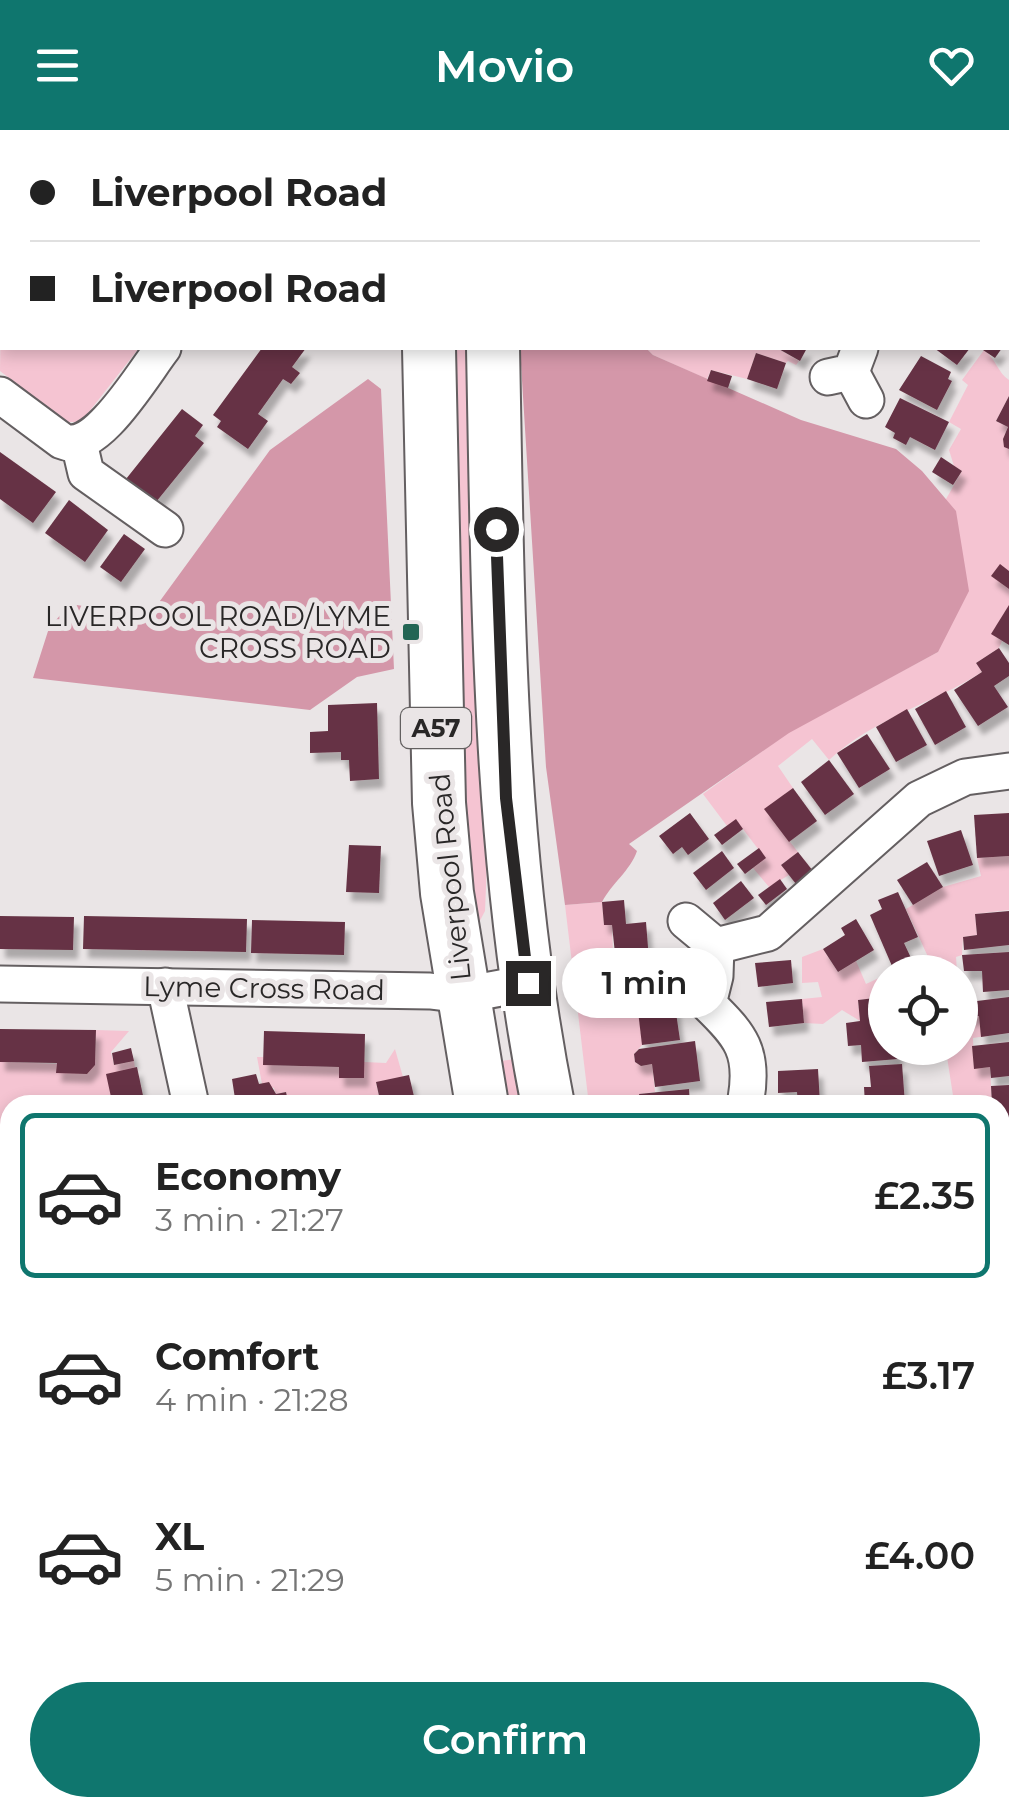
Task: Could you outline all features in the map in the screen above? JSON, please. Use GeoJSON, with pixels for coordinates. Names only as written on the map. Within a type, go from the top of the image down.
{"type":"FeatureCollection","features":[{"type":"Feature","properties":{"kind":"highway","name":"Liverpool Road"},"geometry":{"type":"LineString","coordinates":[[428,350],[439,803],[447,893],[480,1095]]}},
{"type":"Feature","properties":{"kind":"highway","name":"A57"},"geometry":{"type":"LineString","coordinates":[[493,350],[499,660],[506,798],[528,983],[546,1095]]}},
{"type":"Feature","properties":{"kind":"street"},"geometry":{"type":"LineString","coordinates":[[0,396],[62,441],[79,442],[100,430],[160,350]]}},
{"type":"Feature","properties":{"kind":"street"},"geometry":{"type":"LineString","coordinates":[[79,442],[86,472],[165,529]]}},
{"type":"Feature","properties":{"kind":"street"},"geometry":{"type":"LineString","coordinates":[[716,946],[768,933],[919,799],[965,777],[1009,771]]}},
{"type":"Feature","properties":{"kind":"street"},"geometry":{"type":"LineString","coordinates":[[686,921],[716,946]]}},
{"type":"Feature","properties":{"kind":"street"},"geometry":{"type":"LineString","coordinates":[[716,946],[715,976],[708,1004],[731,1026],[748,1054],[750,1078],[745,1095]]}},
{"type":"Feature","properties":{"kind":"street","name":"Lyme Cross Road"},"geometry":{"type":"LineString","coordinates":[[0,984],[463,995],[528,983]]}},
{"type":"Feature","properties":{"kind":"street"},"geometry":{"type":"LineString","coordinates":[[165,986],[189,1095]]}},
{"type":"Feature","properties":{"kind":"shaded area"},"geometry":{"type":"Polygon","coordinates":[[[0,350],[137,350],[81,422],[67,422],[0,371],[0,350]]]}},
{"type":"Feature","properties":{"kind":"shaded area"},"geometry":{"type":"Polygon","coordinates":[[[451,350],[474,350],[488,837],[485,911],[473,934],[467,884],[451,350]]]}},
{"type":"Feature","properties":{"kind":"shaded area"},"geometry":{"type":"Polygon","coordinates":[[[520,350],[648,350],[801,420],[896,449],[922,471],[956,511],[969,591],[938,652],[789,733],[629,844],[637,851],[634,858],[602,902],[565,905],[546,767],[520,350]]]}},
{"type":"Feature","properties":{"kind":"shaded area"},"geometry":{"type":"Polygon","coordinates":[[[648,350],[780,350],[799,361],[796,365],[756,353],[747,379],[711,370],[707,379],[648,350]]]}},
{"type":"Feature","properties":{"kind":"shaded area"},"geometry":{"type":"Polygon","coordinates":[[[984,350],[1009,380],[1009,396],[996,421],[1008,427],[1003,439],[1009,449],[1009,571],[992,576],[1009,589],[1009,606],[992,634],[1002,641],[999,648],[976,663],[982,672],[884,722],[829,760],[812,739],[778,766],[793,788],[765,810],[798,852],[781,865],[789,875],[769,887],[753,868],[765,858],[736,820],[727,826],[703,794],[789,732],[938,652],[946,499],[962,471],[954,466],[949,450],[961,429],[949,422],[968,385],[962,380],[984,350]]]}},
{"type":"Feature","properties":{"kind":"shaded area"},"geometry":{"type":"Polygon","coordinates":[[[368,379],[381,389],[394,669],[357,677],[310,710],[33,678],[49,628],[70,604],[149,616],[270,450],[368,379]]]}},
{"type":"Feature","properties":{"kind":"shaded area"},"geometry":{"type":"Polygon","coordinates":[[[1009,856],[1009,910],[975,914],[977,935],[963,937],[962,955],[927,955],[906,909],[943,887],[981,876],[977,858],[1009,856]]]}},
{"type":"Feature","properties":{"kind":"shaded area"},"geometry":{"type":"Polygon","coordinates":[[[602,902],[604,925],[612,925],[614,982],[632,980],[635,1004],[642,1003],[642,1045],[634,1054],[635,1062],[641,1066],[652,1064],[655,1092],[588,1095],[565,905],[602,902]]]}},
{"type":"Feature","properties":{"kind":"shaded area"},"geometry":{"type":"Polygon","coordinates":[[[823,949],[838,972],[856,961],[868,983],[868,999],[858,1000],[860,1021],[842,1010],[823,1024],[804,1023],[802,999],[822,997],[818,982],[802,983],[802,957],[823,949]]]}},
{"type":"Feature","properties":{"kind":"shaded area"},"geometry":{"type":"Polygon","coordinates":[[[978,1016],[979,1016],[986,1036],[978,1037],[978,1016]]]}},
{"type":"Feature","properties":{"kind":"shaded area"},"geometry":{"type":"Polygon","coordinates":[[[96,1030],[129,1031],[111,1052],[114,1065],[134,1061],[135,1068],[112,1095],[0,1095],[0,1062],[95,1065],[96,1030]]]}},
{"type":"Feature","properties":{"kind":"shaded area"},"geometry":{"type":"Polygon","coordinates":[[[395,1049],[403,1077],[376,1083],[379,1095],[287,1095],[276,1094],[274,1088],[262,1084],[257,1057],[263,1057],[264,1065],[339,1067],[340,1078],[363,1078],[364,1062],[386,1063],[395,1049]]]}},
{"type":"Feature","properties":{"kind":"shaded area"},"geometry":{"type":"Polygon","coordinates":[[[523,1058],[532,1095],[500,1095],[493,1062],[523,1058]]]}},
{"type":"Feature","properties":{"kind":"shaded area"},"geometry":{"type":"Polygon","coordinates":[[[948,1065],[990,1067],[991,1095],[953,1095],[948,1065]]]}},
{"type":"Feature","properties":{"kind":"building"},"geometry":{"type":"Polygon","coordinates":[[[261,350],[305,350],[292,367],[300,373],[291,384],[283,379],[258,414],[268,421],[248,449],[217,427],[221,421],[213,415],[261,350]]]}},
{"type":"Feature","properties":{"kind":"building"},"geometry":{"type":"Polygon","coordinates":[[[781,350],[806,350],[800,361],[781,350]]]}},
{"type":"Feature","properties":{"kind":"building"},"geometry":{"type":"Polygon","coordinates":[[[937,350],[968,350],[957,365],[937,350]]]}},
{"type":"Feature","properties":{"kind":"building"},"geometry":{"type":"Polygon","coordinates":[[[983,350],[1001,350],[995,358],[983,350]]]}},
{"type":"Feature","properties":{"kind":"building"},"geometry":{"type":"Polygon","coordinates":[[[756,353],[786,363],[777,389],[747,379],[756,353]]]}},
{"type":"Feature","properties":{"kind":"building"},"geometry":{"type":"Polygon","coordinates":[[[921,356],[951,372],[948,379],[952,381],[937,410],[899,390],[921,356]]]}},
{"type":"Feature","properties":{"kind":"building"},"geometry":{"type":"Polygon","coordinates":[[[711,370],[732,376],[728,388],[707,381],[711,370]]]}},
{"type":"Feature","properties":{"kind":"building"},"geometry":{"type":"Polygon","coordinates":[[[1009,396],[1009,449],[1004,447],[1003,439],[1008,427],[996,421],[1009,396]]]}},
{"type":"Feature","properties":{"kind":"building"},"geometry":{"type":"Polygon","coordinates":[[[900,398],[949,422],[935,450],[910,437],[906,445],[893,438],[895,433],[885,427],[900,398]]]}},
{"type":"Feature","properties":{"kind":"building"},"geometry":{"type":"Polygon","coordinates":[[[182,409],[203,425],[195,436],[204,443],[156,502],[126,479],[182,409]]]}},
{"type":"Feature","properties":{"kind":"building"},"geometry":{"type":"Polygon","coordinates":[[[0,452],[56,492],[33,523],[0,499],[0,452]]]}},
{"type":"Feature","properties":{"kind":"building"},"geometry":{"type":"Polygon","coordinates":[[[941,457],[962,471],[953,485],[932,472],[941,457]]]}},
{"type":"Feature","properties":{"kind":"building"},"geometry":{"type":"Polygon","coordinates":[[[69,500],[108,530],[85,562],[45,533],[69,500]]]}},
{"type":"Feature","properties":{"kind":"building"},"geometry":{"type":"Polygon","coordinates":[[[124,534],[145,549],[121,582],[100,567],[124,534]]]}},
{"type":"Feature","properties":{"kind":"building"},"geometry":{"type":"Polygon","coordinates":[[[1000,564],[1009,571],[1009,589],[991,576],[1000,564]]]}},
{"type":"Feature","properties":{"kind":"building"},"geometry":{"type":"Polygon","coordinates":[[[1009,605],[1009,645],[991,634],[1009,605]]]}},
{"type":"Feature","properties":{"kind":"building"},"geometry":{"type":"Polygon","coordinates":[[[999,648],[1009,663],[1009,676],[994,686],[1008,707],[978,726],[954,690],[982,672],[976,663],[999,648]]]}},
{"type":"Feature","properties":{"kind":"building"},"geometry":{"type":"Polygon","coordinates":[[[946,691],[966,727],[935,745],[915,709],[946,691]]]}},
{"type":"Feature","properties":{"kind":"building"},"geometry":{"type":"Polygon","coordinates":[[[377,703],[379,779],[350,781],[349,760],[341,760],[341,752],[310,753],[310,732],[328,731],[328,705],[377,703]]]}},
{"type":"Feature","properties":{"kind":"building"},"geometry":{"type":"Polygon","coordinates":[[[907,709],[927,745],[896,762],[876,727],[907,709]]]}},
{"type":"Feature","properties":{"kind":"building"},"geometry":{"type":"Polygon","coordinates":[[[867,734],[890,769],[859,788],[837,753],[867,734]]]}},
{"type":"Feature","properties":{"kind":"building"},"geometry":{"type":"Polygon","coordinates":[[[829,760],[854,794],[825,815],[801,782],[829,760]]]}},
{"type":"Feature","properties":{"kind":"building"},"geometry":{"type":"Polygon","coordinates":[[[793,788],[817,821],[789,842],[764,809],[793,788]]]}},
{"type":"Feature","properties":{"kind":"building"},"geometry":{"type":"Polygon","coordinates":[[[690,813],[709,839],[688,855],[682,847],[673,854],[659,836],[690,813]]]}},
{"type":"Feature","properties":{"kind":"building"},"geometry":{"type":"Polygon","coordinates":[[[1009,813],[1009,856],[977,858],[974,815],[1009,813]]]}},
{"type":"Feature","properties":{"kind":"building"},"geometry":{"type":"Polygon","coordinates":[[[736,819],[743,829],[722,845],[714,835],[736,819]]]}},
{"type":"Feature","properties":{"kind":"building"},"geometry":{"type":"Polygon","coordinates":[[[961,830],[973,865],[939,876],[927,841],[961,830]]]}},
{"type":"Feature","properties":{"kind":"building"},"geometry":{"type":"Polygon","coordinates":[[[349,845],[381,846],[379,893],[346,892],[349,845]]]}},
{"type":"Feature","properties":{"kind":"building"},"geometry":{"type":"Polygon","coordinates":[[[759,848],[766,858],[745,874],[737,864],[759,848]]]}},
{"type":"Feature","properties":{"kind":"building"},"geometry":{"type":"Polygon","coordinates":[[[722,851],[734,868],[706,890],[693,873],[722,851]]]}},
{"type":"Feature","properties":{"kind":"building"},"geometry":{"type":"Polygon","coordinates":[[[798,852],[813,871],[796,884],[781,865],[798,852]]]}},
{"type":"Feature","properties":{"kind":"building"},"geometry":{"type":"Polygon","coordinates":[[[927,862],[943,887],[913,905],[897,880],[927,862]]]}},
{"type":"Feature","properties":{"kind":"building"},"geometry":{"type":"Polygon","coordinates":[[[780,879],[787,889],[766,905],[758,895],[780,879]]]}},
{"type":"Feature","properties":{"kind":"building"},"geometry":{"type":"Polygon","coordinates":[[[741,881],[754,898],[725,920],[713,903],[741,881]]]}},
{"type":"Feature","properties":{"kind":"building"},"geometry":{"type":"Polygon","coordinates":[[[898,892],[918,937],[904,943],[910,955],[887,955],[870,915],[882,909],[878,900],[898,892]]]}},
{"type":"Feature","properties":{"kind":"building"},"geometry":{"type":"Polygon","coordinates":[[[624,900],[626,924],[646,922],[649,960],[616,963],[612,925],[604,925],[602,902],[624,900]]]}},
{"type":"Feature","properties":{"kind":"building"},"geometry":{"type":"Polygon","coordinates":[[[1009,911],[1009,945],[964,950],[963,937],[977,935],[975,914],[1009,911]]]}},
{"type":"Feature","properties":{"kind":"building"},"geometry":{"type":"Polygon","coordinates":[[[0,916],[74,917],[73,950],[0,949],[0,916]]]}},
{"type":"Feature","properties":{"kind":"building"},"geometry":{"type":"Polygon","coordinates":[[[84,916],[247,919],[246,952],[83,949],[84,916]]]}},
{"type":"Feature","properties":{"kind":"building"},"geometry":{"type":"Polygon","coordinates":[[[856,919],[874,950],[838,972],[823,949],[845,935],[841,928],[856,919]]]}},
{"type":"Feature","properties":{"kind":"building"},"geometry":{"type":"Polygon","coordinates":[[[252,920],[345,922],[344,955],[251,953],[252,920]]]}},
{"type":"Feature","properties":{"kind":"building"},"geometry":{"type":"Polygon","coordinates":[[[1009,952],[1009,990],[983,992],[978,955],[962,955],[1009,952]]]}},
{"type":"Feature","properties":{"kind":"building"},"geometry":{"type":"Polygon","coordinates":[[[791,960],[793,983],[758,987],[755,963],[791,960]]]}},
{"type":"Feature","properties":{"kind":"building"},"geometry":{"type":"Polygon","coordinates":[[[663,962],[668,999],[635,1004],[632,980],[614,982],[612,970],[663,962]]]}},
{"type":"Feature","properties":{"kind":"building"},"geometry":{"type":"Polygon","coordinates":[[[1009,997],[1009,1033],[981,1037],[978,1001],[1009,997]]]}},
{"type":"Feature","properties":{"kind":"building"},"geometry":{"type":"Polygon","coordinates":[[[802,999],[804,1023],[769,1027],[766,1002],[802,999]]]}},
{"type":"Feature","properties":{"kind":"building"},"geometry":{"type":"Polygon","coordinates":[[[868,999],[868,1062],[862,1062],[861,1045],[848,1046],[846,1023],[860,1021],[858,1000],[868,999]]]}},
{"type":"Feature","properties":{"kind":"building"},"geometry":{"type":"Polygon","coordinates":[[[675,1006],[680,1040],[642,1045],[638,1011],[675,1006]]]}},
{"type":"Feature","properties":{"kind":"building"},"geometry":{"type":"Polygon","coordinates":[[[0,1029],[96,1030],[95,1065],[87,1074],[56,1073],[57,1063],[0,1062],[0,1029]]]}},
{"type":"Feature","properties":{"kind":"building"},"geometry":{"type":"Polygon","coordinates":[[[264,1031],[365,1034],[364,1078],[339,1078],[339,1067],[263,1065],[264,1031]]]}},
{"type":"Feature","properties":{"kind":"building"},"geometry":{"type":"Polygon","coordinates":[[[695,1041],[700,1081],[655,1087],[652,1064],[641,1066],[635,1062],[634,1054],[639,1049],[695,1041]]]}},
{"type":"Feature","properties":{"kind":"building"},"geometry":{"type":"Polygon","coordinates":[[[1009,1042],[1009,1076],[991,1078],[990,1067],[974,1069],[974,1065],[978,1065],[978,1045],[1009,1042]]]}},
{"type":"Feature","properties":{"kind":"building"},"geometry":{"type":"Polygon","coordinates":[[[131,1048],[134,1061],[114,1065],[112,1053],[131,1048]]]}},
{"type":"Feature","properties":{"kind":"building"},"geometry":{"type":"Polygon","coordinates":[[[902,1065],[904,1095],[864,1095],[864,1087],[871,1087],[869,1066],[902,1065]]]}},
{"type":"Feature","properties":{"kind":"building"},"geometry":{"type":"Polygon","coordinates":[[[137,1067],[143,1095],[111,1095],[106,1074],[137,1067]]]}},
{"type":"Feature","properties":{"kind":"building"},"geometry":{"type":"Polygon","coordinates":[[[818,1069],[819,1095],[778,1093],[778,1071],[818,1069]]]}},
{"type":"Feature","properties":{"kind":"building"},"geometry":{"type":"Polygon","coordinates":[[[256,1074],[259,1084],[269,1082],[276,1094],[287,1095],[234,1095],[232,1079],[256,1074]]]}},
{"type":"Feature","properties":{"kind":"building"},"geometry":{"type":"Polygon","coordinates":[[[409,1075],[414,1095],[379,1095],[376,1082],[409,1075]]]}},
{"type":"Feature","properties":{"kind":"building"},"geometry":{"type":"Polygon","coordinates":[[[1009,1085],[1009,1095],[991,1095],[991,1086],[1009,1085]]]}},
{"type":"Feature","properties":{"kind":"building"},"geometry":{"type":"Polygon","coordinates":[[[689,1089],[689,1095],[639,1095],[689,1089]]]}},
{"type":"Feature","properties":{"kind":"place","name":"LIVERPOOL ROAD/LYME CROSS ROAD"},"geometry":{"type":"Point","coordinates":[411,632]}},
{"type":"Feature","properties":{"kind":"route"},"geometry":{"type":"LineString","coordinates":[[496,529],[506,798],[528,983]]}}]}
